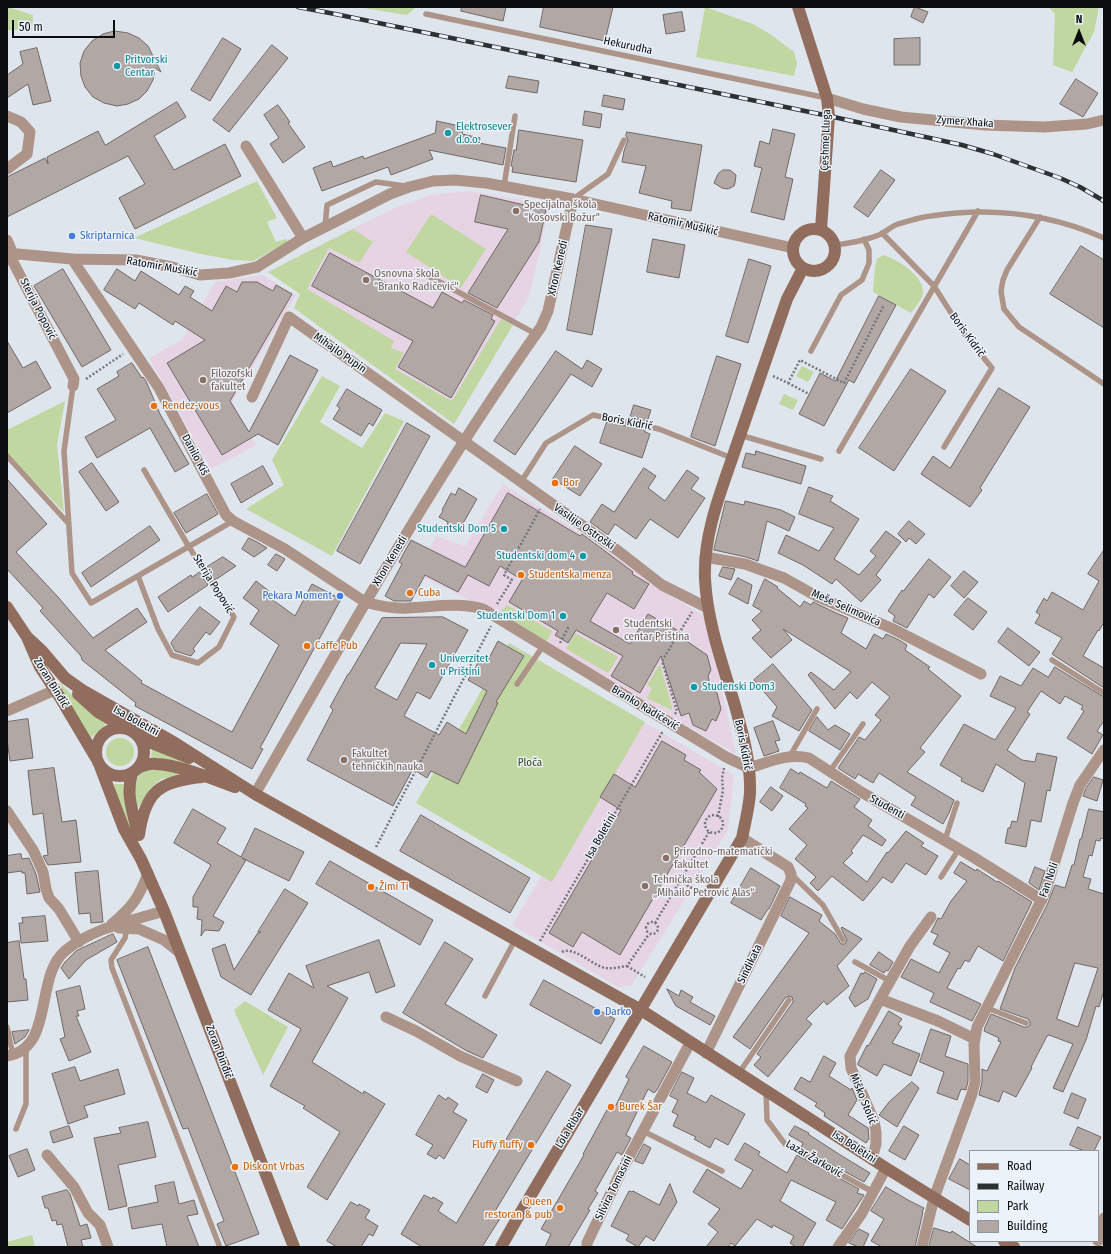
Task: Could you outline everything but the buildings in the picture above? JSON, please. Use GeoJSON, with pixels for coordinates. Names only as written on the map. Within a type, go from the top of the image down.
{"type":"FeatureCollection","features":[{"type":"Feature","properties":{"kind":"main road","name":"Çeshme Lluga"},"geometry":{"type":"LineString","coordinates":[[798,7],[827,98],[829,116],[821,229]]}},
{"type":"Feature","properties":{"kind":"main road"},"geometry":{"type":"LineString","coordinates":[[810,229],[821,229],[827,232],[835,245],[836,252],[834,259],[826,268],[814,271],[803,268],[795,260],[793,248],[794,242],[800,233],[810,229]]}},
{"type":"Feature","properties":{"kind":"main road","name":"Boris Kidrič"},"geometry":{"type":"LineString","coordinates":[[641,1010],[742,838],[750,793],[749,768],[741,727],[703,605],[705,557],[715,509],[732,458],[787,299],[803,268]]}},
{"type":"Feature","properties":{"kind":"main road","name":"Zoran Đinđič"},"geometry":{"type":"LineString","coordinates":[[7,607],[26,637],[36,660],[56,690],[105,772],[111,775],[126,776],[135,770]]}},
{"type":"Feature","properties":{"kind":"main road","name":"Isa Boletini"},"geometry":{"type":"LineString","coordinates":[[26,637],[42,651],[65,678],[99,700],[175,743],[210,772],[255,794],[641,1010],[690,1043],[969,1219]]}},
{"type":"Feature","properties":{"kind":"main road"},"geometry":{"type":"LineString","coordinates":[[65,678],[77,694],[111,720],[154,744],[210,772]]}},
{"type":"Feature","properties":{"kind":"main road","name":"Zoran Đinđič"},"geometry":{"type":"LineString","coordinates":[[141,859],[138,835],[129,796],[129,783],[135,770],[142,761],[144,745],[140,738],[129,730],[116,727],[101,735],[97,742],[95,750],[98,762],[124,829],[148,873],[164,912],[294,1247]]}},
{"type":"Feature","properties":{"kind":"main road","name":"Isa Boletini"},"geometry":{"type":"LineString","coordinates":[[135,770],[145,765],[156,764],[210,772]]}},
{"type":"Feature","properties":{"kind":"main road"},"geometry":{"type":"LineString","coordinates":[[138,835],[143,813],[156,792],[164,785],[210,772]]}},
{"type":"Feature","properties":{"kind":"main road","name":"Lola Ribar"},"geometry":{"type":"LineString","coordinates":[[501,1247],[641,1010]]}},
{"type":"Feature","properties":{"kind":"street","name":"Zymer Xhaka"},"geometry":{"type":"LineString","coordinates":[[827,98],[864,109],[902,117],[985,125],[1058,126],[1087,124],[1104,120]]}},
{"type":"Feature","properties":{"kind":"street"},"geometry":{"type":"LineString","coordinates":[[7,116],[22,122],[30,132],[27,154],[7,169]]}},
{"type":"Feature","properties":{"kind":"street"},"geometry":{"type":"LineString","coordinates":[[246,146],[302,238]]}},
{"type":"Feature","properties":{"kind":"street","name":"Ratomir Mušikić"},"geometry":{"type":"LineString","coordinates":[[10,253],[72,259],[136,260],[172,267],[200,275],[228,272],[257,267],[302,238],[390,194],[409,187],[433,181],[455,180],[504,186],[573,199],[793,248]]}},
{"type":"Feature","properties":{"kind":"street","name":"Xhon Kenedi"},"geometry":{"type":"LineString","coordinates":[[255,794],[365,602],[463,441],[536,334],[548,311],[573,199]]}},
{"type":"Feature","properties":{"kind":"street"},"geometry":{"type":"LineString","coordinates":[[7,240],[10,253]]}},
{"type":"Feature","properties":{"kind":"street","name":"Sterija Popović"},"geometry":{"type":"LineString","coordinates":[[10,253],[12,260],[74,379],[73,386]]}},
{"type":"Feature","properties":{"kind":"street","name":"Danilo Kiš"},"geometry":{"type":"LineString","coordinates":[[72,259],[159,388],[226,515],[233,521],[284,549],[365,602]]}},
{"type":"Feature","properties":{"kind":"street","name":"Mihajlo Pupin"},"geometry":{"type":"LineString","coordinates":[[252,397],[289,317],[463,441]]}},
{"type":"Feature","properties":{"kind":"street","name":"Vasilije Ostroški"},"geometry":{"type":"LineString","coordinates":[[463,441],[617,550],[662,585],[703,605]]}},
{"type":"Feature","properties":{"kind":"street","name":"Meše Selimovića"},"geometry":{"type":"LineString","coordinates":[[705,557],[745,564],[784,578],[818,597],[891,628],[981,674]]}},
{"type":"Feature","properties":{"kind":"street","name":"Branko Radičević"},"geometry":{"type":"LineString","coordinates":[[365,602],[378,606],[407,608],[441,605],[470,605],[482,609],[726,757],[749,768]]}},
{"type":"Feature","properties":{"kind":"street"},"geometry":{"type":"LineString","coordinates":[[7,710],[56,690]]}},
{"type":"Feature","properties":{"kind":"street","name":"Fan Noli"},"geometry":{"type":"LineString","coordinates":[[922,1247],[934,1198],[972,1094],[975,1082],[975,1039],[977,1028],[1048,886],[1073,803],[1080,785],[1104,750]]}},
{"type":"Feature","properties":{"kind":"street","name":"Studenti"},"geometry":{"type":"LineString","coordinates":[[749,768],[775,759],[800,756],[809,758],[863,793],[944,840],[1042,900]]}},
{"type":"Feature","properties":{"kind":"street"},"geometry":{"type":"LineString","coordinates":[[7,811],[33,850],[43,872],[49,898],[59,909],[79,942]]}},
{"type":"Feature","properties":{"kind":"street"},"geometry":{"type":"LineString","coordinates":[[742,838],[788,867],[791,874]]}},
{"type":"Feature","properties":{"kind":"street"},"geometry":{"type":"LineString","coordinates":[[109,928],[125,914],[133,904],[141,891],[148,873]]}},
{"type":"Feature","properties":{"kind":"street","name":"Sindikata"},"geometry":{"type":"LineString","coordinates":[[706,1053],[791,880],[791,874]]}},
{"type":"Feature","properties":{"kind":"street"},"geometry":{"type":"LineString","coordinates":[[10,1055],[26,1048],[34,1038],[39,1025],[52,969],[65,950],[85,938],[109,928],[164,912]]}},
{"type":"Feature","properties":{"kind":"street","name":"Miško Stolić"},"geometry":{"type":"LineString","coordinates":[[872,1158],[876,1144],[874,1122],[850,1068],[850,1056],[910,946],[931,917]]}},
{"type":"Feature","properties":{"kind":"street"},"geometry":{"type":"LineString","coordinates":[[109,928],[139,929],[164,940],[179,952]]}},
{"type":"Feature","properties":{"kind":"street"},"geometry":{"type":"LineString","coordinates":[[880,999],[938,1021],[975,1039]]}},
{"type":"Feature","properties":{"kind":"street"},"geometry":{"type":"LineString","coordinates":[[386,1017],[416,1031],[460,1056],[517,1081]]}},
{"type":"Feature","properties":{"kind":"street","name":"Silvira Tomasini"},"geometry":{"type":"LineString","coordinates":[[587,1247],[617,1180],[690,1043]]}},
{"type":"Feature","properties":{"kind":"street"},"geometry":{"type":"LineString","coordinates":[[47,1155],[74,1187],[88,1213],[100,1225],[108,1247]]}},
{"type":"Feature","properties":{"kind":"street"},"geometry":{"type":"LineString","coordinates":[[838,1247],[862,1212],[886,1168]]}},
{"type":"Feature","properties":{"kind":"street"},"geometry":{"type":"LineString","coordinates":[[1099,1237],[1104,1218]]}},
{"type":"Feature","properties":{"kind":"lane","name":"Hekurudha"},"geometry":{"type":"LineString","coordinates":[[426,14],[827,98]]}},
{"type":"Feature","properties":{"kind":"lane"},"geometry":{"type":"LineString","coordinates":[[504,186],[515,116]]}},
{"type":"Feature","properties":{"kind":"lane"},"geometry":{"type":"LineString","coordinates":[[573,199],[608,174],[624,140]]}},
{"type":"Feature","properties":{"kind":"lane","name":"Ratomir Mušikić"},"geometry":{"type":"LineString","coordinates":[[325,227],[327,205],[362,188],[376,182],[409,187]]}},
{"type":"Feature","properties":{"kind":"lane"},"geometry":{"type":"LineString","coordinates":[[839,451],[978,211]]}},
{"type":"Feature","properties":{"kind":"lane"},"geometry":{"type":"LineString","coordinates":[[835,245],[864,239],[882,233],[895,225],[930,216],[978,211],[1040,217],[1082,228],[1104,238]]}},
{"type":"Feature","properties":{"kind":"lane"},"geometry":{"type":"LineString","coordinates":[[1040,217],[1007,270],[1003,280],[1001,291],[1004,309],[1019,327],[1104,384]]}},
{"type":"Feature","properties":{"kind":"lane","name":"Boris Kidrič"},"geometry":{"type":"LineString","coordinates":[[882,233],[934,286],[965,335],[992,368],[944,447]]}},
{"type":"Feature","properties":{"kind":"lane"},"geometry":{"type":"LineString","coordinates":[[811,351],[841,295],[862,280],[869,263],[869,250],[864,239]]}},
{"type":"Feature","properties":{"kind":"lane"},"geometry":{"type":"LineString","coordinates":[[421,272],[536,334]]}},
{"type":"Feature","properties":{"kind":"lane","name":"Sterija Popović"},"geometry":{"type":"LineString","coordinates":[[73,386],[64,451],[72,573],[91,603],[233,521]]}},
{"type":"Feature","properties":{"kind":"lane","name":"Boris Kidrič"},"geometry":{"type":"LineString","coordinates":[[521,482],[546,443],[593,415],[660,429],[732,458]]}},
{"type":"Feature","properties":{"kind":"lane"},"geometry":{"type":"LineString","coordinates":[[740,435],[821,459]]}},
{"type":"Feature","properties":{"kind":"lane"},"geometry":{"type":"LineString","coordinates":[[7,456],[69,523]]}},
{"type":"Feature","properties":{"kind":"lane","name":"Sterija Popović"},"geometry":{"type":"LineString","coordinates":[[138,576],[158,629],[172,655],[198,664],[219,647],[234,618],[189,547],[144,470]]}},
{"type":"Feature","properties":{"kind":"lane"},"geometry":{"type":"LineString","coordinates":[[517,684],[543,646]]}},
{"type":"Feature","properties":{"kind":"lane"},"geometry":{"type":"LineString","coordinates":[[1052,660],[1104,693]]}},
{"type":"Feature","properties":{"kind":"lane"},"geometry":{"type":"LineString","coordinates":[[790,757],[817,709]]}},
{"type":"Feature","properties":{"kind":"lane"},"geometry":{"type":"LineString","coordinates":[[830,772],[863,724]]}},
{"type":"Feature","properties":{"kind":"lane"},"geometry":{"type":"LineString","coordinates":[[944,840],[957,803]]}},
{"type":"Feature","properties":{"kind":"lane"},"geometry":{"type":"LineString","coordinates":[[941,877],[959,849]]}},
{"type":"Feature","properties":{"kind":"lane"},"geometry":{"type":"LineString","coordinates":[[791,874],[823,905],[844,940]]}},
{"type":"Feature","properties":{"kind":"lane"},"geometry":{"type":"LineString","coordinates":[[127,928],[125,938],[111,960],[112,968],[219,1245]]}},
{"type":"Feature","properties":{"kind":"lane"},"geometry":{"type":"LineString","coordinates":[[485,996],[515,939]]}},
{"type":"Feature","properties":{"kind":"lane"},"geometry":{"type":"LineString","coordinates":[[855,962],[890,981]]}},
{"type":"Feature","properties":{"kind":"lane"},"geometry":{"type":"LineString","coordinates":[[739,1074],[789,1000]]}},
{"type":"Feature","properties":{"kind":"lane"},"geometry":{"type":"LineString","coordinates":[[987,1008],[1026,1023]]}},
{"type":"Feature","properties":{"kind":"lane"},"geometry":{"type":"LineString","coordinates":[[7,1027],[10,1055]]}},
{"type":"Feature","properties":{"kind":"lane"},"geometry":{"type":"LineString","coordinates":[[16,1129],[26,1104],[26,1048]]}},
{"type":"Feature","properties":{"kind":"lane","name":"Lazar Žarković"},"geometry":{"type":"LineString","coordinates":[[766,1091],[767,1120],[785,1144],[873,1192]]}},
{"type":"Feature","properties":{"kind":"lane"},"geometry":{"type":"LineString","coordinates":[[643,1131],[722,1171]]}},
{"type":"Feature","properties":{"kind":"path"},"geometry":{"type":"LineString","coordinates":[[788,384],[800,360],[844,383],[884,305]]}},
{"type":"Feature","properties":{"kind":"path"},"geometry":{"type":"LineString","coordinates":[[73,386],[132,349]]}},
{"type":"Feature","properties":{"kind":"path"},"geometry":{"type":"LineString","coordinates":[[785,382],[809,394]]}},
{"type":"Feature","properties":{"kind":"path"},"geometry":{"type":"LineString","coordinates":[[370,858],[512,580],[504,575],[545,499]]}},
{"type":"Feature","properties":{"kind":"path","name":"Isa Boletini"},"geometry":{"type":"LineString","coordinates":[[534,950],[669,722],[677,711],[662,661],[703,605]]}},
{"type":"Feature","properties":{"kind":"path"},"geometry":{"type":"LineString","coordinates":[[562,639],[569,626]]}},
{"type":"Feature","properties":{"kind":"path"},"geometry":{"type":"LineString","coordinates":[[718,817],[712,816],[706,821],[705,826],[709,832],[716,833],[721,829],[722,824],[718,817],[723,790],[722,778],[726,757]]}},
{"type":"Feature","properties":{"kind":"path"},"geometry":{"type":"LineString","coordinates":[[655,923],[709,832]]}},
{"type":"Feature","properties":{"kind":"path"},"geometry":{"type":"LineString","coordinates":[[680,881],[707,897]]}},
{"type":"Feature","properties":{"kind":"path"},"geometry":{"type":"LineString","coordinates":[[649,934],[646,929],[646,925],[651,922],[655,923]]}},
{"type":"Feature","properties":{"kind":"path"},"geometry":{"type":"LineString","coordinates":[[627,966],[649,934],[657,932],[658,926],[655,923]]}},
{"type":"Feature","properties":{"kind":"path"},"geometry":{"type":"LineString","coordinates":[[549,958],[565,950],[576,953],[598,966],[606,968],[627,966],[655,984]]}},
{"type":"Feature","properties":{"kind":"shaded area"},"geometry":{"type":"Polygon","coordinates":[[[469,191],[550,205],[529,297],[454,424],[294,308],[300,294],[268,272],[395,208],[431,195],[469,191]]]}},
{"type":"Feature","properties":{"kind":"shaded area","name":"Filozofski fakultet"},"geometry":{"type":"Polygon","coordinates":[[[262,275],[296,295],[232,402],[256,445],[211,469],[149,358],[182,340],[215,282],[262,275]]]}},
{"type":"Feature","properties":{"kind":"shaded area","name":"Studentski centar Priština"},"geometry":{"type":"Polygon","coordinates":[[[503,484],[628,563],[654,586],[706,617],[736,754],[462,596],[416,574],[436,536],[465,546],[503,484]]]}},
{"type":"Feature","properties":{"kind":"shaded area"},"geometry":{"type":"Polygon","coordinates":[[[509,643],[734,775],[728,830],[631,986],[618,987],[512,925],[543,874],[509,643]]]}},
{"type":"Feature","properties":{"kind":"green space"},"geometry":{"type":"Polygon","coordinates":[[[357,7],[416,7],[407,15],[357,7]]]}},
{"type":"Feature","properties":{"kind":"green space"},"geometry":{"type":"Polygon","coordinates":[[[705,7],[753,24],[770,34],[794,52],[797,62],[794,76],[696,57],[705,7]]]}},
{"type":"Feature","properties":{"kind":"green space"},"geometry":{"type":"Polygon","coordinates":[[[1049,7],[1099,7],[1094,32],[1072,72],[1053,65],[1055,14],[1049,7]]]}},
{"type":"Feature","properties":{"kind":"green space"},"geometry":{"type":"Polygon","coordinates":[[[7,8],[33,15],[32,30],[7,30],[7,8]]]}},
{"type":"Feature","properties":{"kind":"green space"},"geometry":{"type":"Polygon","coordinates":[[[257,181],[277,218],[267,222],[276,242],[286,239],[288,242],[253,261],[233,260],[201,254],[134,238],[257,181]]]}},
{"type":"Feature","properties":{"kind":"green space"},"geometry":{"type":"Polygon","coordinates":[[[431,214],[486,249],[461,288],[406,252],[431,214]]]}},
{"type":"Feature","properties":{"kind":"green space"},"geometry":{"type":"Polygon","coordinates":[[[353,229],[373,242],[359,263],[329,248],[307,289],[394,341],[391,348],[404,353],[395,369],[452,401],[501,319],[513,325],[454,424],[294,308],[300,294],[268,272],[353,229]]]}},
{"type":"Feature","properties":{"kind":"green space"},"geometry":{"type":"Polygon","coordinates":[[[883,255],[902,264],[920,281],[923,294],[920,301],[911,313],[873,292],[877,259],[883,255]]]}},
{"type":"Feature","properties":{"kind":"green space"},"geometry":{"type":"Polygon","coordinates":[[[802,366],[814,372],[808,382],[796,376],[802,366]]]}},
{"type":"Feature","properties":{"kind":"green space"},"geometry":{"type":"Polygon","coordinates":[[[322,376],[340,386],[320,422],[362,448],[385,413],[404,421],[332,556],[246,509],[284,485],[272,460],[322,376]]]}},
{"type":"Feature","properties":{"kind":"green space"},"geometry":{"type":"Polygon","coordinates":[[[784,394],[798,400],[793,410],[779,404],[784,394]]]}},
{"type":"Feature","properties":{"kind":"green space"},"geometry":{"type":"Polygon","coordinates":[[[65,401],[57,445],[64,512],[7,454],[7,430],[65,401]]]}},
{"type":"Feature","properties":{"kind":"green space"},"geometry":{"type":"Polygon","coordinates":[[[507,605],[552,631],[546,643],[499,614],[507,605]]]}},
{"type":"Feature","properties":{"kind":"green space"},"geometry":{"type":"Polygon","coordinates":[[[575,633],[618,657],[608,673],[566,649],[575,633]]]}},
{"type":"Feature","properties":{"kind":"green space","name":"Ploča"},"geometry":{"type":"Polygon","coordinates":[[[509,643],[645,722],[552,882],[416,803],[509,643]]]}},
{"type":"Feature","properties":{"kind":"green space"},"geometry":{"type":"Polygon","coordinates":[[[660,664],[673,711],[647,698],[652,688],[647,685],[660,664]]]}},
{"type":"Feature","properties":{"kind":"green space"},"geometry":{"type":"Polygon","coordinates":[[[60,683],[87,710],[107,723],[90,739],[56,685],[60,683]]]}},
{"type":"Feature","properties":{"kind":"green space"},"geometry":{"type":"Polygon","coordinates":[[[120,738],[130,742],[134,752],[130,762],[120,766],[110,762],[106,752],[110,742],[120,738]]]}},
{"type":"Feature","properties":{"kind":"green space"},"geometry":{"type":"Polygon","coordinates":[[[152,749],[186,761],[185,766],[151,757],[152,749]]]}},
{"type":"Feature","properties":{"kind":"green space"},"geometry":{"type":"Polygon","coordinates":[[[161,768],[178,773],[179,776],[161,779],[149,790],[137,809],[135,786],[139,776],[148,769],[161,768]]]}},
{"type":"Feature","properties":{"kind":"green space"},"geometry":{"type":"Polygon","coordinates":[[[114,784],[124,784],[135,836],[131,837],[117,799],[114,784]]]}},
{"type":"Feature","properties":{"kind":"green space"},"geometry":{"type":"Polygon","coordinates":[[[245,1001],[288,1027],[263,1075],[234,1010],[245,1001]]]}},
{"type":"Feature","properties":{"kind":"green space"},"geometry":{"type":"Polygon","coordinates":[[[32,1235],[35,1247],[7,1247],[7,1242],[32,1235]]]}},
{"type":"Feature","properties":{"kind":"railway"},"geometry":{"type":"LineString","coordinates":[[298,7],[829,116],[962,145],[993,154],[1060,178],[1080,187],[1104,201]]}},
{"type":"Feature","properties":{"kind":"place","name":"Pritvorski Centar"},"geometry":{"type":"Point","coordinates":[117,66]}},
{"type":"Feature","properties":{"kind":"place","name":"Elektrosever d.o.o."},"geometry":{"type":"Point","coordinates":[448,133]}},
{"type":"Feature","properties":{"kind":"place","name":"Specijalna škola \"Kosovski Božur\""},"geometry":{"type":"Point","coordinates":[516,211]}},
{"type":"Feature","properties":{"kind":"place","name":"Skriptarnica"},"geometry":{"type":"Point","coordinates":[72,236]}},
{"type":"Feature","properties":{"kind":"place","name":"Osnovna škola \"Branko Radičević\""},"geometry":{"type":"Point","coordinates":[366,280]}},
{"type":"Feature","properties":{"kind":"place","name":"Filozofski fakultet"},"geometry":{"type":"Point","coordinates":[203,380]}},
{"type":"Feature","properties":{"kind":"place","name":"Rendez-vous"},"geometry":{"type":"Point","coordinates":[154,406]}},
{"type":"Feature","properties":{"kind":"place","name":"Bor"},"geometry":{"type":"Point","coordinates":[555,483]}},
{"type":"Feature","properties":{"kind":"place","name":"Studentski Dom 5"},"geometry":{"type":"Point","coordinates":[504,529]}},
{"type":"Feature","properties":{"kind":"place","name":"Studentski dom 4"},"geometry":{"type":"Point","coordinates":[583,556]}},
{"type":"Feature","properties":{"kind":"place","name":"Studentska menza"},"geometry":{"type":"Point","coordinates":[521,575]}},
{"type":"Feature","properties":{"kind":"place","name":"Cuba"},"geometry":{"type":"Point","coordinates":[410,593]}},
{"type":"Feature","properties":{"kind":"place","name":"Pekara Moment"},"geometry":{"type":"Point","coordinates":[340,596]}},
{"type":"Feature","properties":{"kind":"place","name":"Studentski Dom 1"},"geometry":{"type":"Point","coordinates":[563,616]}},
{"type":"Feature","properties":{"kind":"place","name":"Studentski centar Priština"},"geometry":{"type":"Point","coordinates":[616,630]}},
{"type":"Feature","properties":{"kind":"place","name":"Caffe Pub"},"geometry":{"type":"Point","coordinates":[307,646]}},
{"type":"Feature","properties":{"kind":"place","name":"Univerzitet u Prištini"},"geometry":{"type":"Point","coordinates":[432,665]}},
{"type":"Feature","properties":{"kind":"place","name":"Studenski Dom3"},"geometry":{"type":"Point","coordinates":[694,687]}},
{"type":"Feature","properties":{"kind":"place","name":"Fakultet tehničkih nauka"},"geometry":{"type":"Point","coordinates":[344,760]}},
{"type":"Feature","properties":{"kind":"place","name":"Prirodno-matematički fakultet"},"geometry":{"type":"Point","coordinates":[666,858]}},
{"type":"Feature","properties":{"kind":"place","name":"Tehnička škola „Mihailo Petrović Alas“"},"geometry":{"type":"Point","coordinates":[645,886]}},
{"type":"Feature","properties":{"kind":"place","name":"Žimi Ti"},"geometry":{"type":"Point","coordinates":[371,887]}},
{"type":"Feature","properties":{"kind":"place","name":"Darko"},"geometry":{"type":"Point","coordinates":[597,1012]}},
{"type":"Feature","properties":{"kind":"place","name":"Burek Šar"},"geometry":{"type":"Point","coordinates":[611,1107]}},
{"type":"Feature","properties":{"kind":"place","name":"Fluffy fluffy"},"geometry":{"type":"Point","coordinates":[531,1145]}},
{"type":"Feature","properties":{"kind":"place","name":"Diskont Vrbas"},"geometry":{"type":"Point","coordinates":[235,1167]}},
{"type":"Feature","properties":{"kind":"place","name":"Queen restoran & pub"},"geometry":{"type":"Point","coordinates":[560,1208]}}]}
